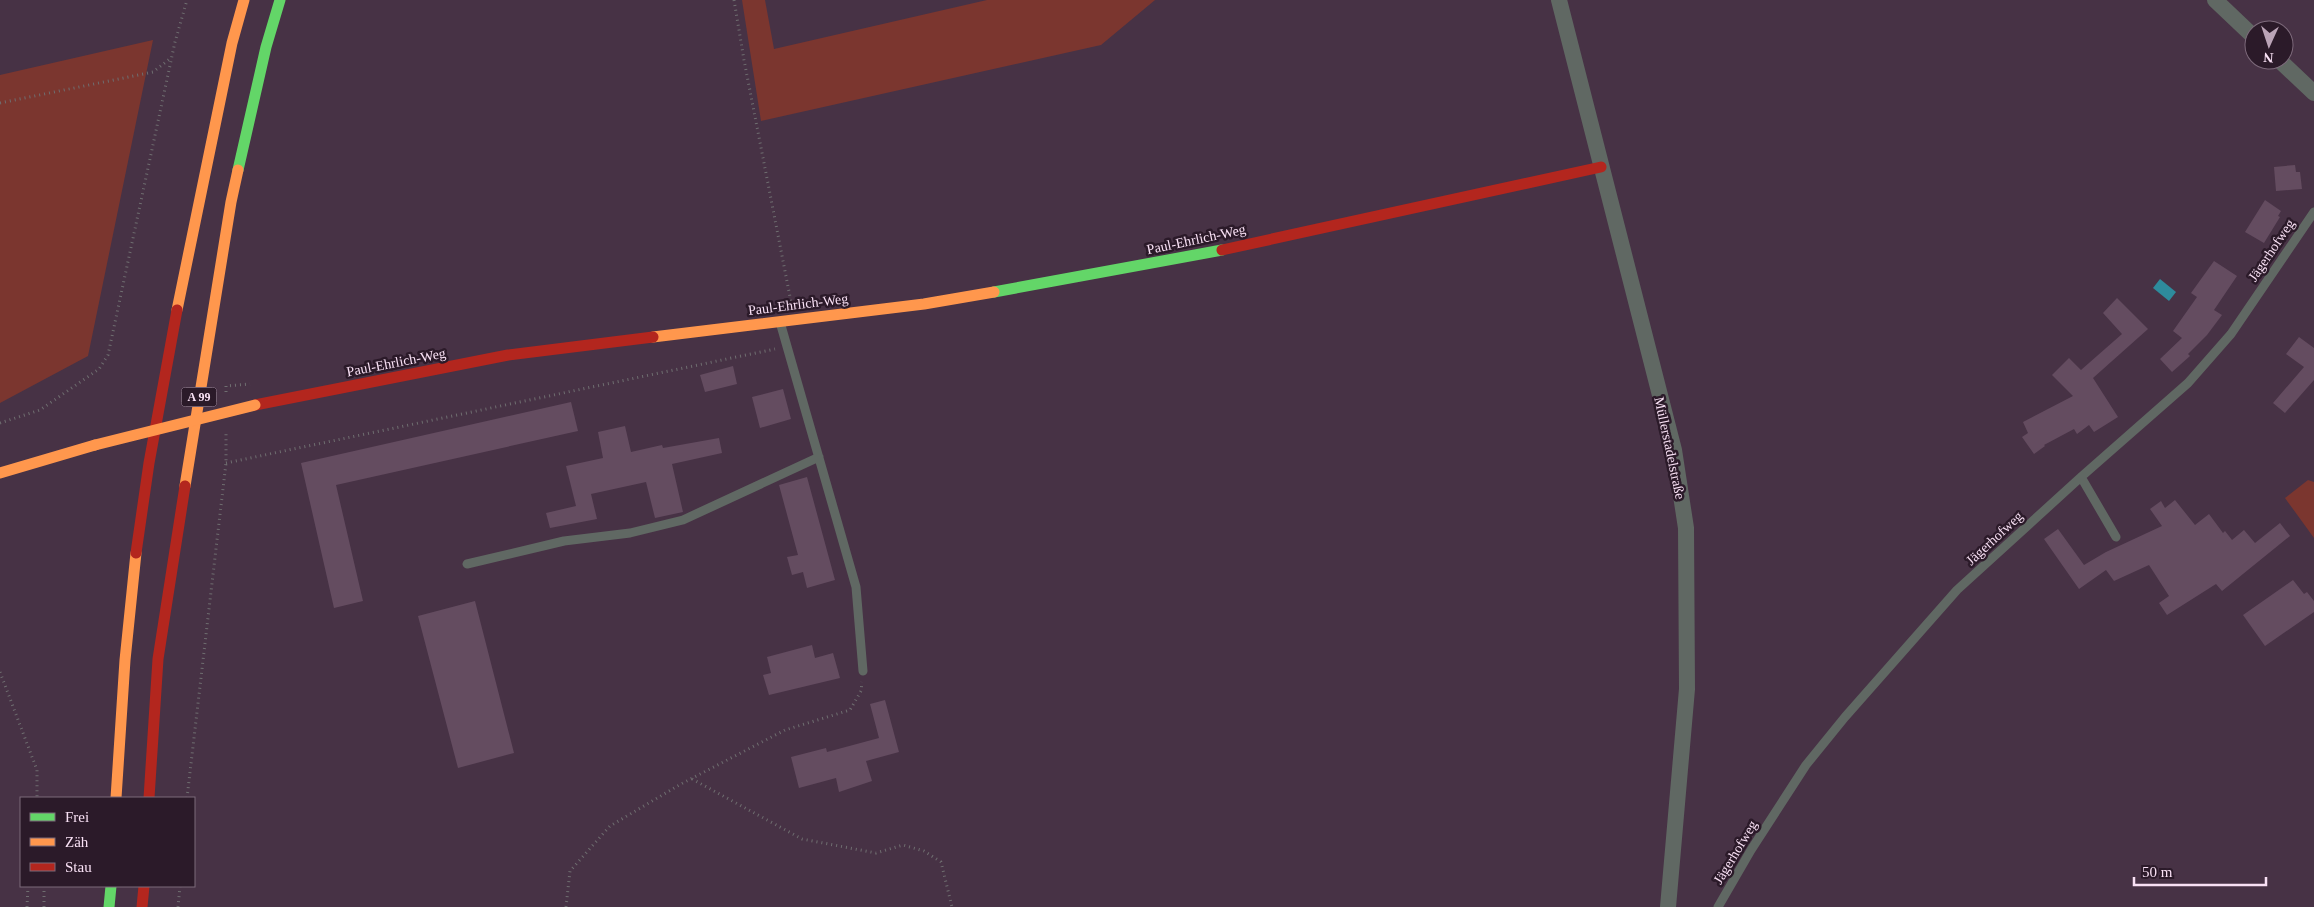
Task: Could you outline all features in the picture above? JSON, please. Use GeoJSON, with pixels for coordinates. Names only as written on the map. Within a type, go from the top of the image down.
{"type":"FeatureCollection","features":[{"type":"Feature","properties":{"kind":"main road","name":"A 99"},"geometry":{"type":"LineString","coordinates":[[116,797],[124,663],[140,523],[167,367],[232,43],[244,0]]}},
{"type":"Feature","properties":{"kind":"main road","name":"A 99"},"geometry":{"type":"LineString","coordinates":[[149,797],[158,660],[204,364],[231,202],[266,47],[280,0]]}},
{"type":"Feature","properties":{"kind":"main road","name":"Paul-Ehrlich-Weg"},"geometry":{"type":"LineString","coordinates":[[0,473],[95,445],[255,406],[508,354],[924,304],[1077,278],[1198,255],[1601,167]]}},
{"type":"Feature","properties":{"kind":"main road"},"geometry":{"type":"LineString","coordinates":[[109,907],[111,887]]}},
{"type":"Feature","properties":{"kind":"main road"},"geometry":{"type":"LineString","coordinates":[[142,907],[144,887]]}},
{"type":"Feature","properties":{"kind":"street","name":"Müllerstadelstraße"},"geometry":{"type":"LineString","coordinates":[[1559,0],[1674,450],[1686,528],[1687,689],[1668,907]]}},
{"type":"Feature","properties":{"kind":"street"},"geometry":{"type":"LineString","coordinates":[[2215,0],[2244,28]]}},
{"type":"Feature","properties":{"kind":"street"},"geometry":{"type":"LineString","coordinates":[[2290,70],[2314,93]]}},
{"type":"Feature","properties":{"kind":"lane","name":"Jägerhofweg"},"geometry":{"type":"LineString","coordinates":[[1718,907],[1751,850],[1806,765],[1845,717],[1957,590],[2081,477],[2188,384],[2231,334],[2314,212]]}},
{"type":"Feature","properties":{"kind":"lane"},"geometry":{"type":"LineString","coordinates":[[780,321],[856,587],[863,671]]}},
{"type":"Feature","properties":{"kind":"lane"},"geometry":{"type":"LineString","coordinates":[[467,564],[564,542],[630,534],[683,520],[819,457]]}},
{"type":"Feature","properties":{"kind":"lane"},"geometry":{"type":"LineString","coordinates":[[2081,477],[2116,537]]}},
{"type":"Feature","properties":{"kind":"path"},"geometry":{"type":"LineString","coordinates":[[0,423],[40,410],[99,369],[108,355],[172,58],[188,0]]}},
{"type":"Feature","properties":{"kind":"path"},"geometry":{"type":"LineString","coordinates":[[734,0],[794,320]]}},
{"type":"Feature","properties":{"kind":"path"},"geometry":{"type":"LineString","coordinates":[[0,103],[153,72],[172,58]]}},
{"type":"Feature","properties":{"kind":"path"},"geometry":{"type":"LineString","coordinates":[[187,797],[226,463],[787,347]]}},
{"type":"Feature","properties":{"kind":"path"},"geometry":{"type":"LineString","coordinates":[[226,386],[253,383]]}},
{"type":"Feature","properties":{"kind":"path"},"geometry":{"type":"LineString","coordinates":[[566,907],[570,871],[610,826],[691,779],[785,730],[850,710],[861,691],[863,671]]}},
{"type":"Feature","properties":{"kind":"path"},"geometry":{"type":"LineString","coordinates":[[0,672],[38,770],[36,797]]}},
{"type":"Feature","properties":{"kind":"path"},"geometry":{"type":"LineString","coordinates":[[691,779],[802,839],[876,852],[903,845],[924,851],[941,862],[952,907]]}},
{"type":"Feature","properties":{"kind":"path"},"geometry":{"type":"LineString","coordinates":[[27,907],[28,887]]}},
{"type":"Feature","properties":{"kind":"path"},"geometry":{"type":"LineString","coordinates":[[44,887],[44,907]]}},
{"type":"Feature","properties":{"kind":"path"},"geometry":{"type":"LineString","coordinates":[[178,907],[180,887]]}},
{"type":"Feature","properties":{"kind":"shaded area"},"geometry":{"type":"Polygon","coordinates":[[[742,0],[765,0],[774,49],[987,0],[1155,0],[1101,45],[761,121],[742,0]]]}},
{"type":"Feature","properties":{"kind":"shaded area"},"geometry":{"type":"Polygon","coordinates":[[[153,40],[88,356],[0,403],[0,75],[153,40]]]}},
{"type":"Feature","properties":{"kind":"shaded area"},"geometry":{"type":"Polygon","coordinates":[[[2308,480],[2314,482],[2314,538],[2285,498],[2308,480]]]}},
{"type":"Feature","properties":{"kind":"water"},"geometry":{"type":"Polygon","coordinates":[[[2160,279],[2176,292],[2169,301],[2153,288],[2160,279]]]}},
{"type":"Feature","properties":{"kind":"building"},"geometry":{"type":"Polygon","coordinates":[[[2295,165],[2296,172],[2300,172],[2302,189],[2276,191],[2274,167],[2295,165]]]}},
{"type":"Feature","properties":{"kind":"building"},"geometry":{"type":"Polygon","coordinates":[[[2265,200],[2281,211],[2278,216],[2280,217],[2264,243],[2245,232],[2265,200]]]}},
{"type":"Feature","properties":{"kind":"building"},"geometry":{"type":"Polygon","coordinates":[[[2214,261],[2237,276],[2214,310],[2222,315],[2207,335],[2188,354],[2190,356],[2172,372],[2160,359],[2182,338],[2173,331],[2197,297],[2191,293],[2214,261]]]}},
{"type":"Feature","properties":{"kind":"building"},"geometry":{"type":"Polygon","coordinates":[[[2117,298],[2148,329],[2093,378],[2118,417],[2094,432],[2089,425],[2077,434],[2074,429],[2044,445],[2034,454],[2022,437],[2028,433],[2023,422],[2073,396],[2052,375],[2069,358],[2081,370],[2122,334],[2103,313],[2117,298]]]}},
{"type":"Feature","properties":{"kind":"building"},"geometry":{"type":"Polygon","coordinates":[[[2299,337],[2314,348],[2314,380],[2285,413],[2273,403],[2304,367],[2286,354],[2299,337]]]}},
{"type":"Feature","properties":{"kind":"building"},"geometry":{"type":"Polygon","coordinates":[[[733,366],[737,384],[705,392],[700,375],[733,366]]]}},
{"type":"Feature","properties":{"kind":"building"},"geometry":{"type":"Polygon","coordinates":[[[783,389],[791,419],[760,428],[752,397],[783,389]]]}},
{"type":"Feature","properties":{"kind":"building"},"geometry":{"type":"Polygon","coordinates":[[[571,402],[578,431],[336,485],[363,601],[334,608],[301,463],[571,402]]]}},
{"type":"Feature","properties":{"kind":"building"},"geometry":{"type":"Polygon","coordinates":[[[625,426],[631,452],[662,445],[663,448],[719,438],[722,453],[672,464],[683,512],[655,518],[646,482],[591,494],[597,519],[550,528],[546,513],[576,506],[566,466],[603,458],[598,432],[625,426]]]}},
{"type":"Feature","properties":{"kind":"building"},"geometry":{"type":"Polygon","coordinates":[[[807,477],[835,580],[807,588],[803,572],[792,575],[787,557],[798,555],[779,485],[807,477]]]}},
{"type":"Feature","properties":{"kind":"building"},"geometry":{"type":"Polygon","coordinates":[[[2175,500],[2195,525],[2209,514],[2223,533],[2225,531],[2232,540],[2244,530],[2255,543],[2280,523],[2290,536],[2222,591],[2216,584],[2167,615],[2159,603],[2169,596],[2149,565],[2114,581],[2106,570],[2079,589],[2044,539],[2058,529],[2084,565],[2106,552],[2162,526],[2150,509],[2161,501],[2165,508],[2175,500]]]}},
{"type":"Feature","properties":{"kind":"building"},"geometry":{"type":"Polygon","coordinates":[[[2293,580],[2304,594],[2307,592],[2314,601],[2314,612],[2265,646],[2243,615],[2293,580]]]}},
{"type":"Feature","properties":{"kind":"building"},"geometry":{"type":"Polygon","coordinates":[[[475,601],[514,753],[458,768],[418,616],[475,601]]]}},
{"type":"Feature","properties":{"kind":"building"},"geometry":{"type":"Polygon","coordinates":[[[812,645],[815,658],[833,653],[840,678],[769,695],[763,675],[771,673],[767,657],[812,645]]]}},
{"type":"Feature","properties":{"kind":"building"},"geometry":{"type":"Polygon","coordinates":[[[885,700],[899,752],[866,761],[872,781],[839,792],[836,778],[799,788],[791,757],[826,748],[827,752],[879,738],[870,704],[885,700]]]}},
{"type":"Feature","properties":{"kind":"traffic: fast"},"geometry":{"type":"LineString","coordinates":[[238,170],[266,47],[280,0]]}},
{"type":"Feature","properties":{"kind":"traffic: fast"},"geometry":{"type":"LineString","coordinates":[[994,292],[1222,250]]}},
{"type":"Feature","properties":{"kind":"traffic: fast"},"geometry":{"type":"LineString","coordinates":[[109,907],[111,887]]}},
{"type":"Feature","properties":{"kind":"traffic: slow"},"geometry":{"type":"LineString","coordinates":[[177,310],[232,43],[244,0]]}},
{"type":"Feature","properties":{"kind":"traffic: slow"},"geometry":{"type":"LineString","coordinates":[[185,486],[231,202],[238,170]]}},
{"type":"Feature","properties":{"kind":"traffic: slow"},"geometry":{"type":"LineString","coordinates":[[653,337],[924,304],[994,292]]}},
{"type":"Feature","properties":{"kind":"traffic: slow"},"geometry":{"type":"LineString","coordinates":[[95,445],[255,405]]}},
{"type":"Feature","properties":{"kind":"traffic: slow"},"geometry":{"type":"LineString","coordinates":[[0,473],[95,445]]}},
{"type":"Feature","properties":{"kind":"traffic: slow"},"geometry":{"type":"LineString","coordinates":[[116,797],[125,660],[136,553]]}},
{"type":"Feature","properties":{"kind":"traffic: jam"},"geometry":{"type":"LineString","coordinates":[[1222,250],[1601,167]]}},
{"type":"Feature","properties":{"kind":"traffic: jam"},"geometry":{"type":"LineString","coordinates":[[136,553],[149,463],[177,310]]}},
{"type":"Feature","properties":{"kind":"traffic: jam"},"geometry":{"type":"LineString","coordinates":[[255,405],[508,355],[653,337]]}},
{"type":"Feature","properties":{"kind":"traffic: jam"},"geometry":{"type":"LineString","coordinates":[[149,797],[158,659],[185,486]]}},
{"type":"Feature","properties":{"kind":"traffic: jam"},"geometry":{"type":"LineString","coordinates":[[142,907],[144,887]]}}]}
